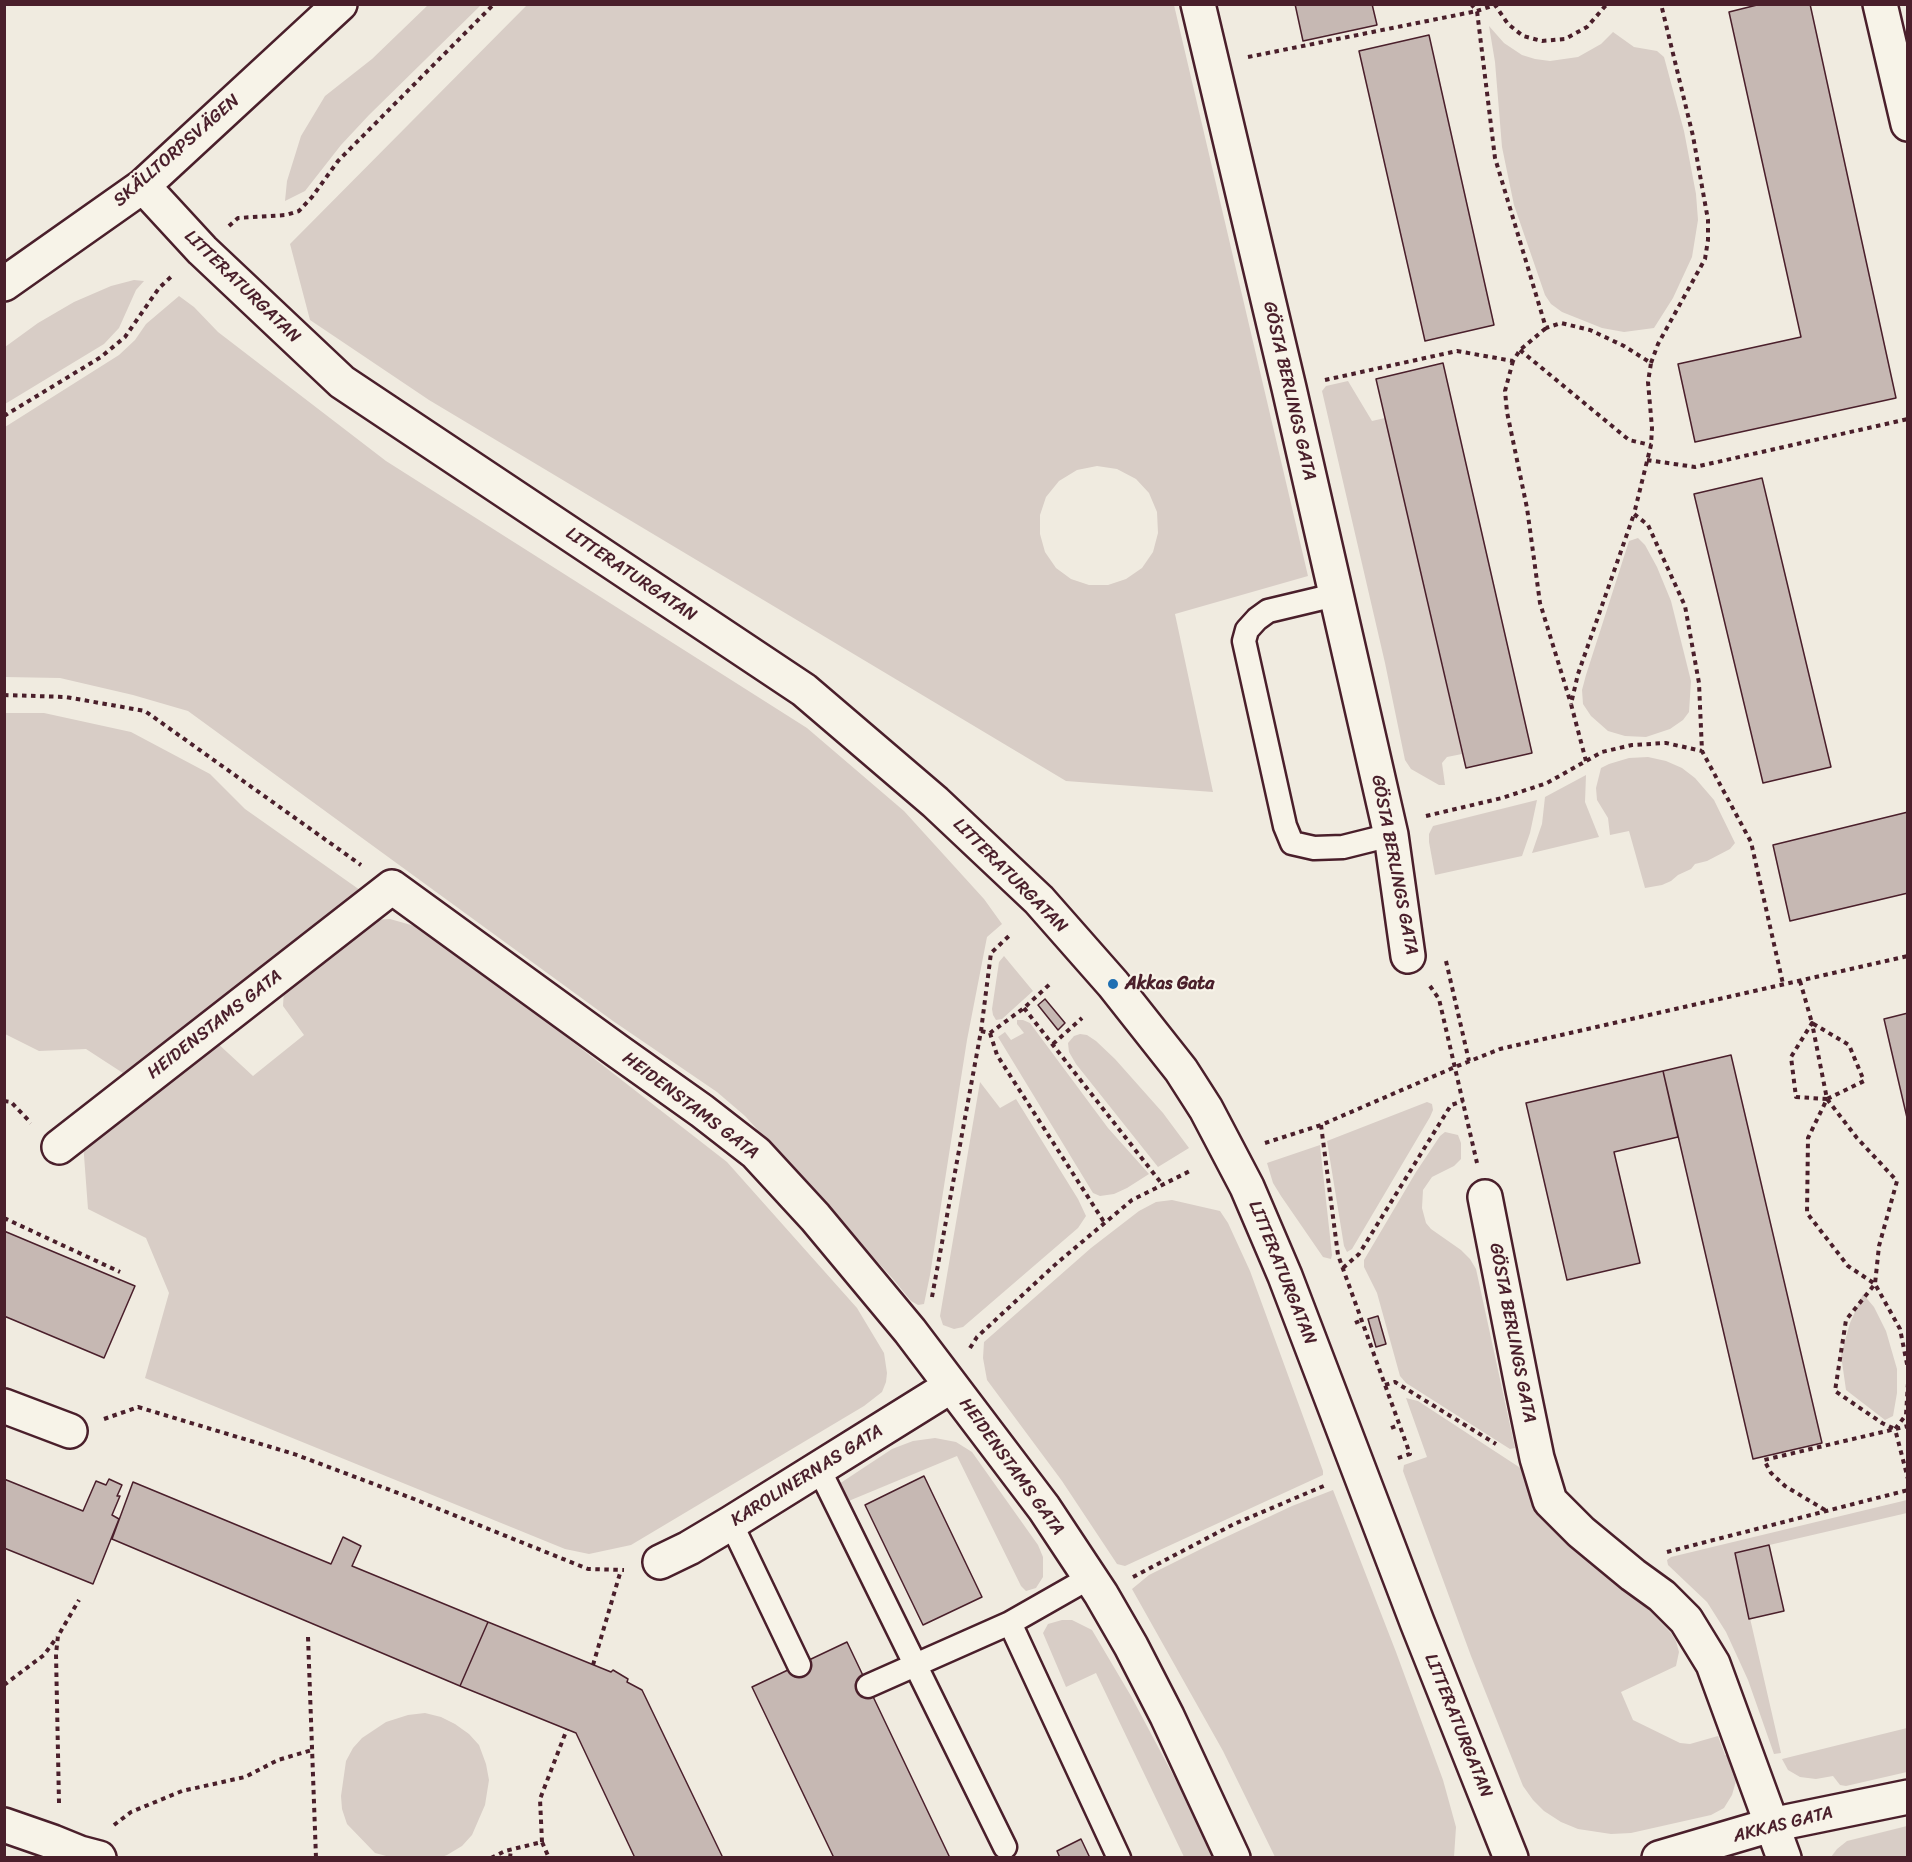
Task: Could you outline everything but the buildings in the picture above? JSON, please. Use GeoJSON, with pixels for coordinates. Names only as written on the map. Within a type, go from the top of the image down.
{"type":"FeatureCollection","features":[{"type":"Feature","properties":{"kind":"street","name":"SKÄLLTORPSVÄGEN"},"geometry":{"type":"LineString","coordinates":[[4,285],[142,186],[340,4]]}},
{"type":"Feature","properties":{"kind":"street","name":"GÖSTA BERLINGS GATA"},"geometry":{"type":"LineString","coordinates":[[1198,4],[1391,835],[1408,956]]}},
{"type":"Feature","properties":{"kind":"street"},"geometry":{"type":"LineString","coordinates":[[1880,4],[1908,124]]}},
{"type":"Feature","properties":{"kind":"street","name":"LITTERATURGATAN"},"geometry":{"type":"LineString","coordinates":[[142,186],[202,249],[342,382],[804,690],[935,802],[1039,900],[1113,984],[1181,1071],[1206,1109],[1247,1186],[1281,1266],[1511,1857]]}},
{"type":"Feature","properties":{"kind":"street","name":"HEIDENSTAMS GATA"},"geometry":{"type":"LineString","coordinates":[[58,1147],[392,887],[702,1111],[756,1153],[815,1217],[910,1331],[1044,1508],[1095,1586],[1131,1646],[1157,1696],[1233,1857]]}},
{"type":"Feature","properties":{"kind":"street","name":"GÖSTA BERLINGS GATA"},"geometry":{"type":"LineString","coordinates":[[1485,1197],[1538,1458],[1550,1501],[1581,1532],[1662,1596],[1686,1620],[1713,1664],[1784,1857]]}},
{"type":"Feature","properties":{"kind":"street","name":"KAROLINERNAS GATA"},"geometry":{"type":"LineString","coordinates":[[660,1562],[731,1523],[951,1386]]}},
{"type":"Feature","properties":{"kind":"street"},"geometry":{"type":"LineString","coordinates":[[4,1407],[70,1431]]}},
{"type":"Feature","properties":{"kind":"street","name":"AKKAS GATA"},"geometry":{"type":"LineString","coordinates":[[1659,1857],[1771,1825],[1908,1797]]}},
{"type":"Feature","properties":{"kind":"street"},"geometry":{"type":"LineString","coordinates":[[4,1825],[78,1851]]}},
{"type":"Feature","properties":{"kind":"lane"},"geometry":{"type":"LineString","coordinates":[[1335,595],[1268,611],[1247,630],[1244,642],[1285,826],[1292,843],[1314,848],[1343,847],[1391,835]]}},
{"type":"Feature","properties":{"kind":"lane"},"geometry":{"type":"LineString","coordinates":[[819,1469],[1005,1847]]}},
{"type":"Feature","properties":{"kind":"lane"},"geometry":{"type":"LineString","coordinates":[[731,1523],[800,1665]]}},
{"type":"Feature","properties":{"kind":"lane"},"geometry":{"type":"LineString","coordinates":[[868,1686],[1095,1586]]}},
{"type":"Feature","properties":{"kind":"lane"},"geometry":{"type":"LineString","coordinates":[[1010,1623],[1119,1857]]}},
{"type":"Feature","properties":{"kind":"path"},"geometry":{"type":"LineString","coordinates":[[4,416],[101,357],[125,337],[159,288],[237,218],[285,215],[299,211],[312,198],[338,161],[494,4]]}},
{"type":"Feature","properties":{"kind":"path"},"geometry":{"type":"LineString","coordinates":[[1471,4],[1477,11],[1496,158],[1546,328]]}},
{"type":"Feature","properties":{"kind":"path"},"geometry":{"type":"LineString","coordinates":[[1212,65],[1477,11],[1496,5],[1501,15],[1523,36],[1542,41],[1564,39],[1587,27],[1607,4]]}},
{"type":"Feature","properties":{"kind":"path"},"geometry":{"type":"LineString","coordinates":[[1571,704],[1578,674],[1634,514],[1651,445],[1652,428],[1648,382],[1651,363],[1658,344],[1705,259],[1708,240],[1708,219],[1693,136],[1660,4]]}},
{"type":"Feature","properties":{"kind":"path"},"geometry":{"type":"LineString","coordinates":[[1586,761],[1540,603],[1527,508],[1507,412],[1505,391],[1513,361],[1520,350],[1546,328],[1561,323],[1590,330],[1624,346],[1651,363]]}},
{"type":"Feature","properties":{"kind":"path"},"geometry":{"type":"LineString","coordinates":[[1520,350],[1629,440],[1651,445]]}},
{"type":"Feature","properties":{"kind":"path"},"geometry":{"type":"LineString","coordinates":[[1314,383],[1457,351],[1513,361]]}},
{"type":"Feature","properties":{"kind":"path"},"geometry":{"type":"LineString","coordinates":[[1647,460],[1695,467],[1908,419]]}},
{"type":"Feature","properties":{"kind":"path"},"geometry":{"type":"LineString","coordinates":[[1634,514],[1648,525],[1685,606],[1700,683],[1702,751],[1751,842],[1783,984]]}},
{"type":"Feature","properties":{"kind":"path"},"geometry":{"type":"LineString","coordinates":[[4,695],[66,697],[145,711],[392,887]]}},
{"type":"Feature","properties":{"kind":"path"},"geometry":{"type":"LineString","coordinates":[[1424,816],[1502,798],[1547,783],[1602,752],[1632,745],[1666,743],[1702,751]]}},
{"type":"Feature","properties":{"kind":"path"},"geometry":{"type":"LineString","coordinates":[[910,1331],[930,1311],[981,1031],[991,953],[1010,935]]}},
{"type":"Feature","properties":{"kind":"path","name":"GÖSTA BERLINGS GATA"},"geometry":{"type":"LineString","coordinates":[[1408,956],[1439,999],[1485,1197]]}},
{"type":"Feature","properties":{"kind":"path"},"geometry":{"type":"LineString","coordinates":[[1254,1147],[1321,1125],[1500,1049],[1908,956]]}},
{"type":"Feature","properties":{"kind":"path"},"geometry":{"type":"LineString","coordinates":[[1800,981],[1812,1023],[1827,1099],[1857,1138],[1897,1181],[1879,1246],[1875,1284],[1845,1320],[1835,1391],[1882,1424],[1895,1429]]}},
{"type":"Feature","properties":{"kind":"path"},"geometry":{"type":"LineString","coordinates":[[981,1031],[990,1033],[1024,1008],[1051,983]]}},
{"type":"Feature","properties":{"kind":"path"},"geometry":{"type":"LineString","coordinates":[[1024,1008],[1162,1184]]}},
{"type":"Feature","properties":{"kind":"path"},"geometry":{"type":"LineString","coordinates":[[1053,1044],[1082,1018]]}},
{"type":"Feature","properties":{"kind":"path"},"geometry":{"type":"LineString","coordinates":[[1812,1023],[1849,1046],[1864,1081],[1827,1099],[1796,1096],[1791,1057],[1812,1023]]}},
{"type":"Feature","properties":{"kind":"path"},"geometry":{"type":"LineString","coordinates":[[990,1033],[997,1055],[1104,1222]]}},
{"type":"Feature","properties":{"kind":"path"},"geometry":{"type":"LineString","coordinates":[[1827,1099],[1808,1138],[1808,1213],[1848,1266],[1875,1284],[1900,1329],[1908,1369]]}},
{"type":"Feature","properties":{"kind":"path"},"geometry":{"type":"LineString","coordinates":[[1343,1268],[1359,1254],[1450,1105],[1463,1101]]}},
{"type":"Feature","properties":{"kind":"path"},"geometry":{"type":"LineString","coordinates":[[1095,1586],[1360,1471],[1410,1454],[1338,1255],[1321,1125]]}},
{"type":"Feature","properties":{"kind":"path"},"geometry":{"type":"LineString","coordinates":[[951,1386],[977,1337],[1057,1263],[1132,1200],[1190,1171]]}},
{"type":"Feature","properties":{"kind":"path"},"geometry":{"type":"LineString","coordinates":[[4,1218],[120,1272]]}},
{"type":"Feature","properties":{"kind":"path"},"geometry":{"type":"LineString","coordinates":[[1355,1323],[1362,1320]]}},
{"type":"Feature","properties":{"kind":"path"},"geometry":{"type":"LineString","coordinates":[[1385,1385],[1395,1382],[1526,1462],[1538,1458]]}},
{"type":"Feature","properties":{"kind":"path"},"geometry":{"type":"LineString","coordinates":[[1895,1429],[1906,1415],[1908,1383]]}},
{"type":"Feature","properties":{"kind":"path"},"geometry":{"type":"LineString","coordinates":[[70,1431],[138,1407],[294,1454],[414,1498],[588,1569],[621,1570],[660,1562]]}},
{"type":"Feature","properties":{"kind":"path"},"geometry":{"type":"LineString","coordinates":[[1391,1428],[1399,1425]]}},
{"type":"Feature","properties":{"kind":"path"},"geometry":{"type":"LineString","coordinates":[[1826,1510],[1785,1486],[1772,1473],[1764,1460],[1908,1426]]}},
{"type":"Feature","properties":{"kind":"path"},"geometry":{"type":"LineString","coordinates":[[1895,1429],[1908,1479]]}},
{"type":"Feature","properties":{"kind":"path"},"geometry":{"type":"LineString","coordinates":[[1633,1575],[1655,1555],[1908,1490]]}},
{"type":"Feature","properties":{"kind":"path"},"geometry":{"type":"LineString","coordinates":[[593,1665],[621,1570]]}},
{"type":"Feature","properties":{"kind":"path"},"geometry":{"type":"LineString","coordinates":[[4,1685],[44,1655],[79,1600]]}},
{"type":"Feature","properties":{"kind":"path"},"geometry":{"type":"LineString","coordinates":[[58,1636],[56,1654],[59,1821],[78,1851],[131,1812],[182,1791],[245,1777],[278,1760],[312,1750]]}},
{"type":"Feature","properties":{"kind":"path"},"geometry":{"type":"LineString","coordinates":[[308,1637],[316,1857]]}},
{"type":"Feature","properties":{"kind":"path"},"geometry":{"type":"LineString","coordinates":[[549,1857],[542,1842],[540,1799],[567,1730]]}},
{"type":"Feature","properties":{"kind":"path"},"geometry":{"type":"LineString","coordinates":[[491,1857],[511,1849],[542,1842]]}},
{"type":"Feature","properties":{"kind":"path"},"geometry":{"type":"LineString","coordinates":[[510,1857],[511,1849]]}},
{"type":"Feature","properties":{"kind":"shaded area"},"geometry":{"type":"Polygon","coordinates":[[[428,5],[481,5],[369,115],[341,145],[305,191],[285,201],[287,181],[301,136],[325,96],[372,59],[428,5]]]}},
{"type":"Feature","properties":{"kind":"shaded area"},"geometry":{"type":"Polygon","coordinates":[[[527,5],[1174,5],[1308,576],[1175,614],[1213,792],[1066,781],[429,400],[310,320],[290,244],[527,5]],[[1097,466],[1077,470],[1059,481],[1046,497],[1040,515],[1040,534],[1045,552],[1056,568],[1071,579],[1089,585],[1108,585],[1126,579],[1142,568],[1153,552],[1158,533],[1157,512],[1149,493],[1136,479],[1117,469],[1097,466]]]}},
{"type":"Feature","properties":{"kind":"shaded area"},"geometry":{"type":"Polygon","coordinates":[[[1489,26],[1504,43],[1522,55],[1535,59],[1550,61],[1578,57],[1601,44],[1613,32],[1634,47],[1657,51],[1664,57],[1684,131],[1696,194],[1698,220],[1692,257],[1673,298],[1654,328],[1624,332],[1602,328],[1562,312],[1551,304],[1545,295],[1514,205],[1509,181],[1502,147],[1495,62],[1489,26]]]}},
{"type":"Feature","properties":{"kind":"shaded area"},"geometry":{"type":"Polygon","coordinates":[[[134,280],[144,281],[136,290],[119,328],[104,344],[5,404],[5,347],[38,323],[74,302],[111,286],[134,280]]]}},
{"type":"Feature","properties":{"kind":"shaded area"},"geometry":{"type":"Polygon","coordinates":[[[179,296],[194,307],[218,332],[386,461],[807,728],[904,811],[984,899],[1002,924],[987,937],[967,1040],[924,1304],[918,1305],[911,1301],[745,1116],[717,1092],[613,1021],[188,711],[60,678],[5,677],[5,427],[119,355],[135,340],[146,324],[179,296]]]}},
{"type":"Feature","properties":{"kind":"shaded area"},"geometry":{"type":"Polygon","coordinates":[[[1348,381],[1372,421],[1385,418],[1462,754],[1447,757],[1442,763],[1445,785],[1439,785],[1411,769],[1405,760],[1322,391],[1326,386],[1348,381]]]}},
{"type":"Feature","properties":{"kind":"shaded area"},"geometry":{"type":"Polygon","coordinates":[[[1638,538],[1645,545],[1657,567],[1671,601],[1691,681],[1689,712],[1683,720],[1670,729],[1646,737],[1625,736],[1608,731],[1591,716],[1583,704],[1582,690],[1629,541],[1638,538]]]}},
{"type":"Feature","properties":{"kind":"shaded area"},"geometry":{"type":"Polygon","coordinates":[[[4,713],[44,713],[131,732],[210,774],[245,809],[367,895],[126,1075],[86,1049],[39,1051],[5,1034],[4,713]]]}},
{"type":"Feature","properties":{"kind":"shaded area"},"geometry":{"type":"Polygon","coordinates":[[[1648,757],[1682,768],[1695,778],[1714,800],[1735,843],[1730,849],[1707,861],[1695,864],[1671,881],[1645,888],[1629,831],[1610,835],[1608,818],[1597,800],[1596,788],[1601,768],[1629,758],[1648,757]]]}},
{"type":"Feature","properties":{"kind":"shaded area"},"geometry":{"type":"Polygon","coordinates":[[[1586,775],[1585,802],[1599,837],[1532,853],[1542,824],[1545,797],[1586,775]]]}},
{"type":"Feature","properties":{"kind":"shaded area"},"geometry":{"type":"Polygon","coordinates":[[[1537,800],[1522,856],[1435,875],[1429,842],[1429,834],[1433,826],[1537,800]]]}},
{"type":"Feature","properties":{"kind":"shaded area"},"geometry":{"type":"Polygon","coordinates":[[[390,919],[418,927],[479,969],[727,1162],[857,1308],[884,1353],[887,1373],[882,1392],[864,1406],[631,1545],[589,1554],[565,1549],[145,1378],[169,1293],[146,1238],[88,1209],[83,1142],[215,1041],[253,1076],[304,1035],[283,1006],[284,989],[369,920],[390,919]]]}},
{"type":"Feature","properties":{"kind":"shaded area"},"geometry":{"type":"Polygon","coordinates":[[[1004,956],[1033,991],[1002,1019],[996,1020],[992,1009],[999,962],[1004,956]]]}},
{"type":"Feature","properties":{"kind":"shaded area"},"geometry":{"type":"Polygon","coordinates":[[[1017,1020],[1030,1023],[1108,1128],[1149,1174],[1114,1194],[1100,1196],[1093,1193],[998,1037],[1005,1032],[1011,1040],[1024,1033],[1017,1024],[1017,1020]]]}},
{"type":"Feature","properties":{"kind":"shaded area"},"geometry":{"type":"Polygon","coordinates":[[[1087,1035],[1096,1041],[1115,1059],[1163,1113],[1189,1148],[1158,1167],[1076,1064],[1069,1052],[1068,1043],[1074,1036],[1087,1035]]]}},
{"type":"Feature","properties":{"kind":"shaded area"},"geometry":{"type":"Polygon","coordinates":[[[980,1082],[1000,1108],[1016,1099],[1078,1199],[1086,1216],[1078,1228],[963,1327],[954,1329],[943,1325],[940,1316],[980,1082]]]}},
{"type":"Feature","properties":{"kind":"shaded area"},"geometry":{"type":"Polygon","coordinates":[[[1427,1102],[1432,1104],[1433,1110],[1430,1117],[1352,1249],[1347,1252],[1344,1246],[1327,1141],[1427,1102]]]}},
{"type":"Feature","properties":{"kind":"shaded area"},"geometry":{"type":"Polygon","coordinates":[[[1445,1132],[1458,1135],[1461,1143],[1461,1159],[1454,1166],[1432,1177],[1423,1190],[1422,1208],[1426,1223],[1431,1229],[1461,1250],[1476,1269],[1515,1448],[1510,1449],[1406,1383],[1400,1376],[1377,1293],[1364,1267],[1364,1260],[1416,1172],[1445,1132]]]}},
{"type":"Feature","properties":{"kind":"shaded area"},"geometry":{"type":"Polygon","coordinates":[[[1320,1145],[1331,1259],[1323,1257],[1281,1196],[1273,1183],[1267,1163],[1320,1145]]]}},
{"type":"Feature","properties":{"kind":"shaded area"},"geometry":{"type":"Polygon","coordinates":[[[1172,1200],[1220,1211],[1228,1223],[1250,1271],[1323,1475],[1125,1566],[1117,1564],[1062,1481],[987,1380],[983,1358],[984,1342],[1091,1248],[1139,1211],[1156,1202],[1172,1200]]]}},
{"type":"Feature","properties":{"kind":"shaded area"},"geometry":{"type":"Polygon","coordinates":[[[1863,1294],[1874,1307],[1886,1331],[1897,1369],[1897,1393],[1893,1416],[1885,1420],[1846,1390],[1841,1355],[1850,1323],[1863,1294]]]}},
{"type":"Feature","properties":{"kind":"shaded area"},"geometry":{"type":"Polygon","coordinates":[[[1406,1398],[1418,1401],[1522,1469],[1532,1498],[1550,1527],[1649,1610],[1671,1633],[1679,1652],[1676,1666],[1621,1692],[1633,1720],[1680,1743],[1690,1744],[1718,1736],[1725,1755],[1729,1756],[1736,1781],[1732,1795],[1724,1808],[1711,1815],[1631,1833],[1611,1834],[1578,1829],[1561,1822],[1544,1811],[1533,1800],[1523,1786],[1471,1656],[1403,1471],[1404,1465],[1427,1457],[1406,1398]]]}},
{"type":"Feature","properties":{"kind":"shaded area"},"geometry":{"type":"Polygon","coordinates":[[[935,1438],[956,1442],[972,1452],[1038,1545],[1043,1557],[1043,1577],[1036,1588],[1026,1591],[1021,1586],[957,1456],[839,1505],[839,1484],[892,1449],[913,1441],[935,1438]]]}},
{"type":"Feature","properties":{"kind":"shaded area"},"geometry":{"type":"Polygon","coordinates":[[[1333,1490],[1443,1780],[1456,1827],[1454,1857],[1275,1857],[1223,1751],[1132,1589],[1149,1575],[1209,1545],[1292,1506],[1333,1490]]]}},
{"type":"Feature","properties":{"kind":"shaded area"},"geometry":{"type":"Polygon","coordinates":[[[1907,1500],[1907,1513],[1735,1553],[1781,1753],[1774,1754],[1748,1680],[1726,1632],[1707,1602],[1668,1565],[1667,1560],[1671,1557],[1907,1500]]]}},
{"type":"Feature","properties":{"kind":"shaded area"},"geometry":{"type":"Polygon","coordinates":[[[1072,1620],[1092,1630],[1131,1696],[1214,1857],[1184,1857],[1096,1673],[1066,1687],[1043,1633],[1048,1624],[1072,1620]]]}},
{"type":"Feature","properties":{"kind":"shaded area"},"geometry":{"type":"Polygon","coordinates":[[[425,1713],[455,1724],[479,1745],[489,1780],[485,1805],[472,1835],[462,1846],[447,1855],[439,1858],[390,1857],[375,1853],[347,1824],[342,1809],[341,1796],[346,1761],[362,1738],[386,1722],[408,1715],[425,1713]]]}},
{"type":"Feature","properties":{"kind":"shaded area"},"geometry":{"type":"Polygon","coordinates":[[[1907,1728],[1907,1772],[1846,1786],[1840,1785],[1833,1776],[1816,1779],[1800,1777],[1788,1770],[1782,1759],[1907,1728]]]}},
{"type":"Feature","properties":{"kind":"shaded area"},"geometry":{"type":"Polygon","coordinates":[[[1907,1826],[1907,1857],[1831,1857],[1847,1841],[1907,1826]]]}},
{"type":"Feature","properties":{"kind":"place","name":"Akkas Gata"},"geometry":{"type":"Point","coordinates":[1113,984]}}]}
